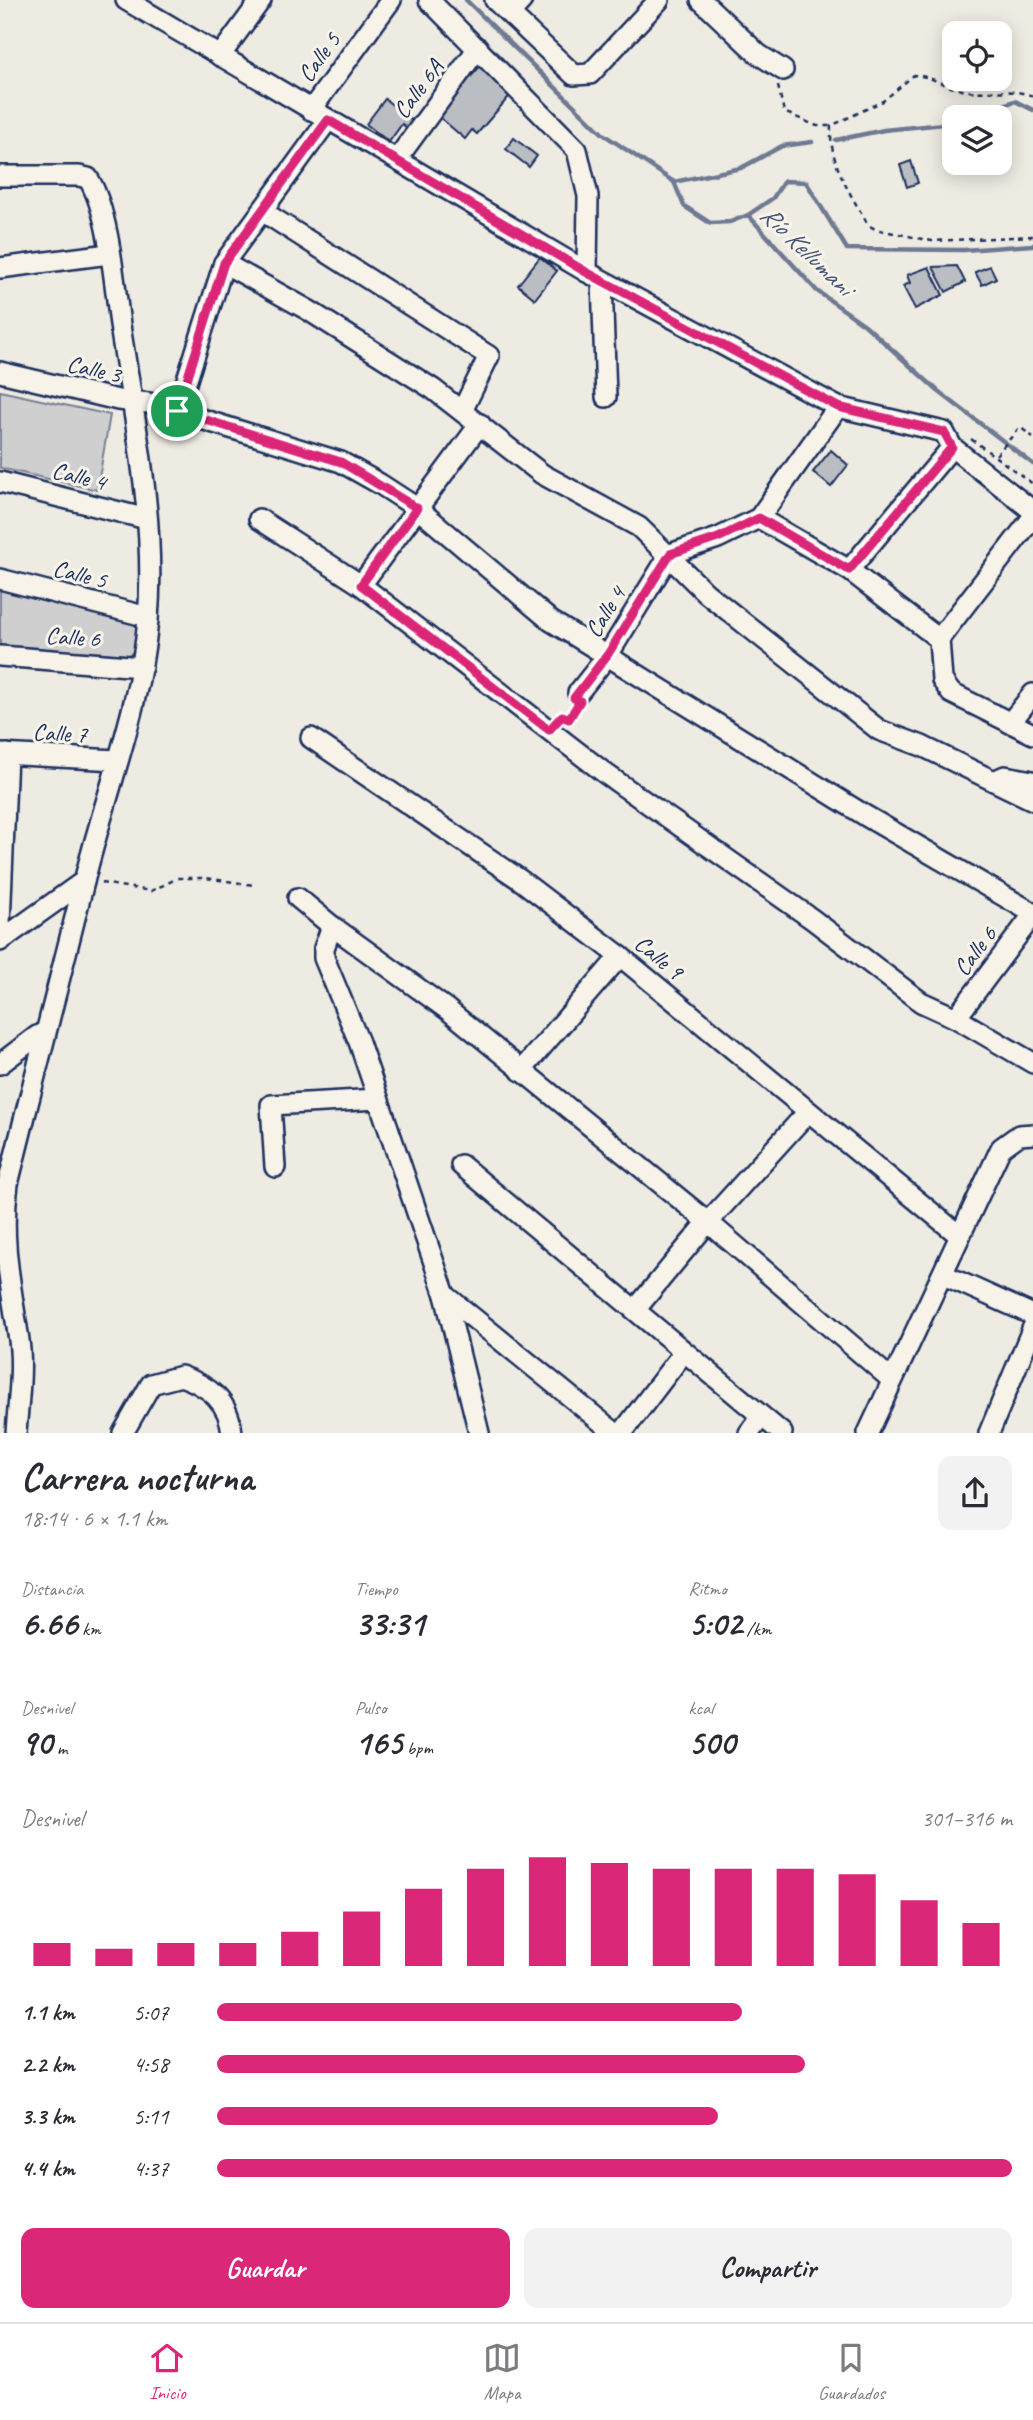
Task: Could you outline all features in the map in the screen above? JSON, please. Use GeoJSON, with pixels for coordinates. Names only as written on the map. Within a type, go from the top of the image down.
{"type":"FeatureCollection","features":[{"type":"Feature","properties":{"kind":"street"},"geometry":{"type":"LineString","coordinates":[[220,56],[261,0]]}},
{"type":"Feature","properties":{"kind":"street","name":"Calle 5"},"geometry":{"type":"LineString","coordinates":[[177,411],[224,263],[262,211],[391,0]]}},
{"type":"Feature","properties":{"kind":"street"},"geometry":{"type":"LineString","coordinates":[[429,0],[577,150],[588,195],[606,397]]}},
{"type":"Feature","properties":{"kind":"street"},"geometry":{"type":"LineString","coordinates":[[495,0],[516,7],[574,75],[582,76],[590,74],[659,0]]}},
{"type":"Feature","properties":{"kind":"street"},"geometry":{"type":"LineString","coordinates":[[701,0],[758,54],[783,70]]}},
{"type":"Feature","properties":{"kind":"street"},"geometry":{"type":"LineString","coordinates":[[129,1],[594,277],[838,407],[948,440],[1033,511]]}},
{"type":"Feature","properties":{"kind":"street","name":"Calle 6A"},"geometry":{"type":"LineString","coordinates":[[397,159],[478,48]]}},
{"type":"Feature","properties":{"kind":"street"},"geometry":{"type":"LineString","coordinates":[[0,176],[79,176],[88,178],[92,185],[109,254],[133,402],[146,519],[148,617],[142,667],[4,1184],[8,1328],[19,1341],[11,1427]]}},
{"type":"Feature","properties":{"kind":"street"},"geometry":{"type":"LineString","coordinates":[[262,211],[489,356],[463,409]]}},
{"type":"Feature","properties":{"kind":"street"},"geometry":{"type":"LineString","coordinates":[[0,268],[109,254]]}},
{"type":"Feature","properties":{"kind":"street"},"geometry":{"type":"LineString","coordinates":[[224,263],[308,310],[463,409],[542,474],[639,527],[670,554],[706,593],[878,730],[922,746],[1033,800]]}},
{"type":"Feature","properties":{"kind":"street","name":"Calle 3"},"geometry":{"type":"LineString","coordinates":[[0,372],[177,411],[341,462],[417,508],[551,621],[866,816],[1033,914]]}},
{"type":"Feature","properties":{"kind":"street"},"geometry":{"type":"LineString","coordinates":[[670,554],[718,538],[759,518],[838,407]]}},
{"type":"Feature","properties":{"kind":"street"},"geometry":{"type":"LineString","coordinates":[[361,585],[480,424]]}},
{"type":"Feature","properties":{"kind":"street"},"geometry":{"type":"LineString","coordinates":[[849,570],[948,440]]}},
{"type":"Feature","properties":{"kind":"street","name":"Calle 4"},"geometry":{"type":"LineString","coordinates":[[0,482],[146,519]]}},
{"type":"Feature","properties":{"kind":"street"},"geometry":{"type":"LineString","coordinates":[[1033,517],[939,639],[942,680],[951,693],[1033,734]]}},
{"type":"Feature","properties":{"kind":"street"},"geometry":{"type":"LineString","coordinates":[[759,518],[849,570],[939,639]]}},
{"type":"Feature","properties":{"kind":"street"},"geometry":{"type":"LineString","coordinates":[[259,519],[361,585],[549,730],[812,919],[921,1002],[956,1018],[1033,1063]]}},
{"type":"Feature","properties":{"kind":"street","name":"Calle 4"},"geometry":{"type":"LineString","coordinates":[[578,693],[608,654],[670,554]]}},
{"type":"Feature","properties":{"kind":"street","name":"Calle 5"},"geometry":{"type":"LineString","coordinates":[[0,579],[148,617]]}},
{"type":"Feature","properties":{"kind":"street","name":"Calle 6"},"geometry":{"type":"LineString","coordinates":[[0,656],[142,667]]}},
{"type":"Feature","properties":{"kind":"street"},"geometry":{"type":"LineString","coordinates":[[1010,723],[1033,694]]}},
{"type":"Feature","properties":{"kind":"street","name":"Calle 9"},"geometry":{"type":"LineString","coordinates":[[311,738],[519,879],[620,956],[807,1113],[960,1236]]}},
{"type":"Feature","properties":{"kind":"street"},"geometry":{"type":"LineString","coordinates":[[3,754],[0,924],[4,939],[84,881]]}},
{"type":"Feature","properties":{"kind":"street","name":"Calle 7"},"geometry":{"type":"LineString","coordinates":[[3,754],[117,760]]}},
{"type":"Feature","properties":{"kind":"street"},"geometry":{"type":"LineString","coordinates":[[993,781],[1006,776],[1033,781]]}},
{"type":"Feature","properties":{"kind":"street"},"geometry":{"type":"LineString","coordinates":[[299,898],[332,926],[448,1010],[708,1222],[892,1380]]}},
{"type":"Feature","properties":{"kind":"street","name":"Calle 6"},"geometry":{"type":"LineString","coordinates":[[956,1018],[1033,914]]}},
{"type":"Feature","properties":{"kind":"street"},"geometry":{"type":"LineString","coordinates":[[332,926],[324,948],[324,958],[378,1099],[445,1295],[480,1433]]}},
{"type":"Feature","properties":{"kind":"street"},"geometry":{"type":"LineString","coordinates":[[521,1071],[620,956]]}},
{"type":"Feature","properties":{"kind":"street"},"geometry":{"type":"LineString","coordinates":[[0,1065],[44,1034]]}},
{"type":"Feature","properties":{"kind":"street"},"geometry":{"type":"LineString","coordinates":[[275,1167],[271,1105],[378,1099]]}},
{"type":"Feature","properties":{"kind":"street"},"geometry":{"type":"LineString","coordinates":[[635,1310],[708,1222],[807,1113]]}},
{"type":"Feature","properties":{"kind":"street"},"geometry":{"type":"LineString","coordinates":[[868,1433],[1001,1148],[1019,1135],[1033,1134]]}},
{"type":"Feature","properties":{"kind":"street"},"geometry":{"type":"LineString","coordinates":[[461,1165],[635,1310],[682,1353],[782,1433]]}},
{"type":"Feature","properties":{"kind":"street"},"geometry":{"type":"LineString","coordinates":[[944,1275],[1033,1315]]}},
{"type":"Feature","properties":{"kind":"street"},"geometry":{"type":"LineString","coordinates":[[445,1295],[615,1433]]}},
{"type":"Feature","properties":{"kind":"street"},"geometry":{"type":"LineString","coordinates":[[989,1433],[1033,1327]]}},
{"type":"Feature","properties":{"kind":"street"},"geometry":{"type":"LineString","coordinates":[[622,1433],[682,1353]]}},
{"type":"Feature","properties":{"kind":"street"},"geometry":{"type":"LineString","coordinates":[[123,1433],[151,1384],[181,1376],[216,1393],[231,1423],[232,1433]]}},
{"type":"Feature","properties":{"kind":"street"},"geometry":{"type":"LineString","coordinates":[[749,1433],[761,1417]]}},
{"type":"Feature","properties":{"kind":"path"},"geometry":{"type":"LineString","coordinates":[[783,70],[778,85],[784,112],[817,126],[831,126],[883,101],[915,75],[929,76],[959,90],[1008,90],[1033,96]]}},
{"type":"Feature","properties":{"kind":"path"},"geometry":{"type":"LineString","coordinates":[[831,126],[835,165],[868,225],[875,229],[932,241],[1033,236]]}},
{"type":"Feature","properties":{"kind":"path"},"geometry":{"type":"LineString","coordinates":[[996,455],[1020,427],[1033,437]]}},
{"type":"Feature","properties":{"kind":"path"},"geometry":{"type":"LineString","coordinates":[[948,440],[963,435],[996,455],[1033,484]]}},
{"type":"Feature","properties":{"kind":"path"},"geometry":{"type":"LineString","coordinates":[[549,730],[562,716],[569,719],[580,701],[574,698],[578,693]]}},
{"type":"Feature","properties":{"kind":"path"},"geometry":{"type":"LineString","coordinates":[[84,881],[151,891],[178,878],[206,878],[254,885]]}},
{"type":"Feature","properties":{"kind":"shaded area"},"geometry":{"type":"Polygon","coordinates":[[[0,391],[110,415],[97,490],[0,468],[0,391]]]}},
{"type":"Feature","properties":{"kind":"shaded area"},"geometry":{"type":"Polygon","coordinates":[[[0,589],[134,623],[137,628],[133,652],[128,655],[0,646],[0,589]]]}},
{"type":"Feature","properties":{"kind":"building"},"geometry":{"type":"Polygon","coordinates":[[[482,64],[513,92],[477,134],[472,130],[465,139],[437,115],[482,64]]]}},
{"type":"Feature","properties":{"kind":"building"},"geometry":{"type":"Polygon","coordinates":[[[385,99],[412,121],[407,128],[402,124],[389,142],[366,124],[385,99]]]}},
{"type":"Feature","properties":{"kind":"building"},"geometry":{"type":"Polygon","coordinates":[[[514,138],[537,156],[529,167],[506,149],[514,138]]]}},
{"type":"Feature","properties":{"kind":"building"},"geometry":{"type":"Polygon","coordinates":[[[911,161],[918,183],[907,187],[900,165],[911,161]]]}},
{"type":"Feature","properties":{"kind":"building"},"geometry":{"type":"Polygon","coordinates":[[[540,257],[557,271],[535,299],[518,285],[540,257]]]}},
{"type":"Feature","properties":{"kind":"building"},"geometry":{"type":"Polygon","coordinates":[[[957,266],[965,282],[946,292],[933,267],[957,266]]]}},
{"type":"Feature","properties":{"kind":"building"},"geometry":{"type":"Polygon","coordinates":[[[990,266],[996,278],[982,285],[975,272],[990,266]]]}},
{"type":"Feature","properties":{"kind":"building"},"geometry":{"type":"Polygon","coordinates":[[[929,267],[943,295],[915,309],[903,286],[910,283],[907,275],[929,267]]]}},
{"type":"Feature","properties":{"kind":"building"},"geometry":{"type":"Polygon","coordinates":[[[831,450],[848,465],[831,487],[813,472],[831,450]]]}},
{"type":"Feature","properties":{"kind":"waterway","name":"Río Kellumani"},"geometry":{"type":"LineString","coordinates":[[466,0],[603,134],[674,182],[684,206],[710,223],[730,222],[748,215],[817,291],[865,325],[938,391],[1033,464]]}},
{"type":"Feature","properties":{"kind":"waterway"},"geometry":{"type":"LineString","coordinates":[[1003,105],[1015,101],[1033,110]]}},
{"type":"Feature","properties":{"kind":"waterway"},"geometry":{"type":"LineString","coordinates":[[836,140],[884,130],[942,124]]}},
{"type":"Feature","properties":{"kind":"waterway"},"geometry":{"type":"LineString","coordinates":[[674,182],[741,168],[782,146],[812,142]]}},
{"type":"Feature","properties":{"kind":"waterway"},"geometry":{"type":"LineString","coordinates":[[748,215],[773,198],[784,181],[806,182],[847,249],[964,250],[1033,245]]}},
{"type":"Feature","properties":{"kind":"route"},"geometry":{"type":"LineString","coordinates":[[328,120],[586,272],[838,407],[944,432],[952,447],[849,570],[759,518],[718,538],[670,554],[608,654],[574,698],[580,701],[569,719],[562,716],[549,730],[361,585],[417,508],[341,462],[177,411],[224,263],[328,120]]}}]}
